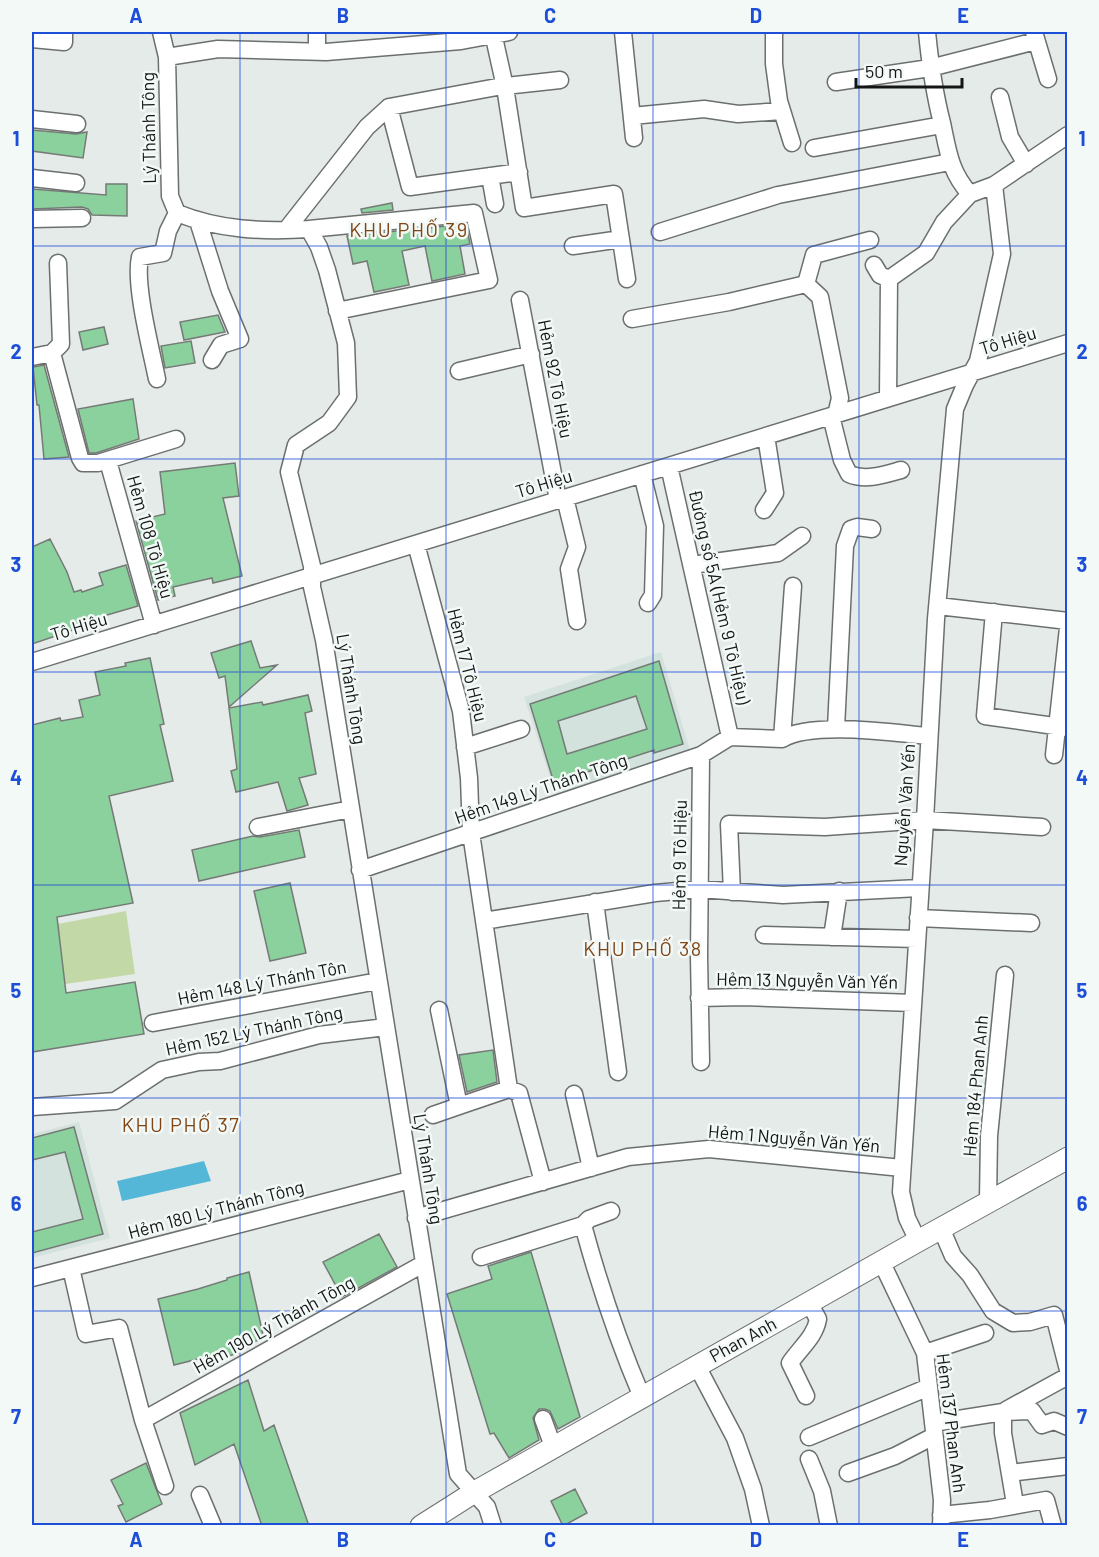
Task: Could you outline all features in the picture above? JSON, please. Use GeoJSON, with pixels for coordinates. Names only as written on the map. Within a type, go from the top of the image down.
{"type":"FeatureCollection","features":[{"type":"Feature","properties":{"kind":"main road","name":"Phan Anh"},"geometry":{"type":"LineString","coordinates":[[421,1526],[473,1493],[918,1240],[1068,1158]]}},
{"type":"Feature","properties":{"kind":"street"},"geometry":{"type":"LineString","coordinates":[[32,39],[64,42],[64,32]]}},
{"type":"Feature","properties":{"kind":"street","name":"Lý Thánh Tông"},"geometry":{"type":"LineString","coordinates":[[161,32],[167,57],[170,196],[177,213]]}},
{"type":"Feature","properties":{"kind":"street"},"geometry":{"type":"LineString","coordinates":[[317,32],[317,51]]}},
{"type":"Feature","properties":{"kind":"street"},"geometry":{"type":"LineString","coordinates":[[167,57],[218,49],[317,51],[501,32],[505,87],[525,208],[614,194],[627,279]]}},
{"type":"Feature","properties":{"kind":"street"},"geometry":{"type":"LineString","coordinates":[[622,32],[634,138]]}},
{"type":"Feature","properties":{"kind":"street"},"geometry":{"type":"LineString","coordinates":[[774,32],[774,64],[779,101],[792,143]]}},
{"type":"Feature","properties":{"kind":"street"},"geometry":{"type":"LineString","coordinates":[[927,32],[930,68],[950,162],[962,185],[970,194]]}},
{"type":"Feature","properties":{"kind":"street"},"geometry":{"type":"LineString","coordinates":[[836,82],[930,68],[1035,36],[1048,79]]}},
{"type":"Feature","properties":{"kind":"street"},"geometry":{"type":"LineString","coordinates":[[286,230],[367,127],[389,107],[560,80]]}},
{"type":"Feature","properties":{"kind":"street"},"geometry":{"type":"LineString","coordinates":[[1000,97],[1010,137],[1026,164]]}},
{"type":"Feature","properties":{"kind":"street"},"geometry":{"type":"LineString","coordinates":[[389,107],[410,187],[519,172]]}},
{"type":"Feature","properties":{"kind":"street"},"geometry":{"type":"LineString","coordinates":[[632,116],[704,109],[738,114],[782,111]]}},
{"type":"Feature","properties":{"kind":"street"},"geometry":{"type":"LineString","coordinates":[[32,119],[77,124]]}},
{"type":"Feature","properties":{"kind":"street"},"geometry":{"type":"LineString","coordinates":[[814,148],[942,125]]}},
{"type":"Feature","properties":{"kind":"street"},"geometry":{"type":"LineString","coordinates":[[889,279],[926,253],[944,222],[970,194],[993,185],[1068,135]]}},
{"type":"Feature","properties":{"kind":"street"},"geometry":{"type":"LineString","coordinates":[[660,232],[778,195],[950,162]]}},
{"type":"Feature","properties":{"kind":"street"},"geometry":{"type":"LineString","coordinates":[[490,176],[495,204]]}},
{"type":"Feature","properties":{"kind":"street"},"geometry":{"type":"LineString","coordinates":[[32,177],[76,183]]}},
{"type":"Feature","properties":{"kind":"street","name":"Nguyễn Văn Yến"},"geometry":{"type":"LineString","coordinates":[[918,1240],[903,1205],[901,1192],[938,606],[956,408],[978,361],[1002,254],[993,185]]}},
{"type":"Feature","properties":{"kind":"street"},"geometry":{"type":"LineString","coordinates":[[157,379],[141,297],[138,264],[140,257],[163,253],[168,231],[177,213],[198,222],[232,229],[286,230],[474,213],[489,280],[338,311]]}},
{"type":"Feature","properties":{"kind":"street"},"geometry":{"type":"LineString","coordinates":[[32,219],[82,218]]}},
{"type":"Feature","properties":{"kind":"street"},"geometry":{"type":"LineString","coordinates":[[198,222],[220,291],[240,339],[221,345],[212,360]]}},
{"type":"Feature","properties":{"kind":"street","name":"Lý Thánh Tông"},"geometry":{"type":"LineString","coordinates":[[309,229],[319,247],[338,311],[345,343],[348,397],[329,423],[296,445],[289,472],[312,566],[312,587],[324,640],[458,1474],[487,1507],[493,1526]]}},
{"type":"Feature","properties":{"kind":"street"},"geometry":{"type":"LineString","coordinates":[[573,246],[621,239]]}},
{"type":"Feature","properties":{"kind":"street"},"geometry":{"type":"LineString","coordinates":[[806,284],[814,255],[870,240]]}},
{"type":"Feature","properties":{"kind":"street"},"geometry":{"type":"LineString","coordinates":[[32,357],[52,353],[61,344],[57,263]]}},
{"type":"Feature","properties":{"kind":"street"},"geometry":{"type":"LineString","coordinates":[[874,265],[880,275],[889,279]]}},
{"type":"Feature","properties":{"kind":"street"},"geometry":{"type":"LineString","coordinates":[[888,398],[889,279]]}},
{"type":"Feature","properties":{"kind":"street"},"geometry":{"type":"LineString","coordinates":[[632,319],[729,302],[806,284]]}},
{"type":"Feature","properties":{"kind":"street"},"geometry":{"type":"LineString","coordinates":[[806,284],[820,297],[840,398],[833,415],[842,460],[849,474],[860,478],[901,470]]}},
{"type":"Feature","properties":{"kind":"street","name":"Hẻm 92 Tô Hiệu"},"geometry":{"type":"LineString","coordinates":[[520,300],[562,499],[577,547],[569,569],[577,621]]}},
{"type":"Feature","properties":{"kind":"street","name":"Tô Hiệu"},"geometry":{"type":"LineString","coordinates":[[32,662],[1068,343]]}},
{"type":"Feature","properties":{"kind":"street"},"geometry":{"type":"LineString","coordinates":[[52,353],[83,463],[98,463],[176,439]]}},
{"type":"Feature","properties":{"kind":"street"},"geometry":{"type":"LineString","coordinates":[[459,371],[531,354]]}},
{"type":"Feature","properties":{"kind":"street"},"geometry":{"type":"LineString","coordinates":[[764,510],[775,493],[766,436]]}},
{"type":"Feature","properties":{"kind":"street","name":"Hẻm 108 Tô Hiệu"},"geometry":{"type":"LineString","coordinates":[[108,460],[154,625]]}},
{"type":"Feature","properties":{"kind":"street","name":"Đường số 5A (Hẻm 9 Tô Hiệu)"},"geometry":{"type":"LineString","coordinates":[[669,466],[730,737]]}},
{"type":"Feature","properties":{"kind":"street"},"geometry":{"type":"LineString","coordinates":[[642,474],[655,526],[653,596],[648,603]]}},
{"type":"Feature","properties":{"kind":"street"},"geometry":{"type":"LineString","coordinates":[[836,728],[845,546],[851,529],[857,526],[872,529]]}},
{"type":"Feature","properties":{"kind":"street"},"geometry":{"type":"LineString","coordinates":[[692,565],[778,553],[802,536]]}},
{"type":"Feature","properties":{"kind":"street","name":"Hẻm 17 Tô Hiệu"},"geometry":{"type":"LineString","coordinates":[[416,544],[461,711],[471,833],[484,921],[502,1094]]}},
{"type":"Feature","properties":{"kind":"street"},"geometry":{"type":"LineString","coordinates":[[782,740],[792,586]]}},
{"type":"Feature","properties":{"kind":"street"},"geometry":{"type":"LineString","coordinates":[[938,606],[1068,621]]}},
{"type":"Feature","properties":{"kind":"street"},"geometry":{"type":"LineString","coordinates":[[994,612],[985,716],[1063,728]]}},
{"type":"Feature","properties":{"kind":"street"},"geometry":{"type":"LineString","coordinates":[[1054,755],[1063,728],[1068,628]]}},
{"type":"Feature","properties":{"kind":"street"},"geometry":{"type":"LineString","coordinates":[[730,737],[782,740],[789,735],[836,728],[929,736]]}},
{"type":"Feature","properties":{"kind":"street"},"geometry":{"type":"LineString","coordinates":[[465,747],[521,729]]}},
{"type":"Feature","properties":{"kind":"street","name":"Hẻm 149 Lý Thánh Tông"},"geometry":{"type":"LineString","coordinates":[[360,870],[701,755],[730,737]]}},
{"type":"Feature","properties":{"kind":"street","name":"Hẻm 9 Tô Hiệu"},"geometry":{"type":"LineString","coordinates":[[701,755],[699,998],[701,1062]]}},
{"type":"Feature","properties":{"kind":"street"},"geometry":{"type":"LineString","coordinates":[[258,827],[351,809]]}},
{"type":"Feature","properties":{"kind":"street"},"geometry":{"type":"LineString","coordinates":[[732,892],[729,824],[825,827],[925,820],[1042,826]]}},
{"type":"Feature","properties":{"kind":"street"},"geometry":{"type":"LineString","coordinates":[[484,921],[655,893],[700,889],[783,895],[919,888]]}},
{"type":"Feature","properties":{"kind":"street"},"geometry":{"type":"LineString","coordinates":[[832,937],[839,891]]}},
{"type":"Feature","properties":{"kind":"street"},"geometry":{"type":"LineString","coordinates":[[595,902],[618,1072]]}},
{"type":"Feature","properties":{"kind":"street"},"geometry":{"type":"LineString","coordinates":[[918,918],[1031,923]]}},
{"type":"Feature","properties":{"kind":"street"},"geometry":{"type":"LineString","coordinates":[[764,935],[917,939]]}},
{"type":"Feature","properties":{"kind":"street","name":"Hẻm 184 Phan Anh"},"geometry":{"type":"LineString","coordinates":[[988,1201],[989,1136],[1005,975]]}},
{"type":"Feature","properties":{"kind":"street","name":"Hẻm 148 Lý Thánh Tôn"},"geometry":{"type":"LineString","coordinates":[[153,1023],[378,981]]}},
{"type":"Feature","properties":{"kind":"street","name":"Hẻm 13 Nguyễn Văn Yến"},"geometry":{"type":"LineString","coordinates":[[699,998],[743,997],[914,1003]]}},
{"type":"Feature","properties":{"kind":"street"},"geometry":{"type":"LineString","coordinates":[[439,1010],[459,1106]]}},
{"type":"Feature","properties":{"kind":"street","name":"Hẻm 152 Lý Thánh Tông"},"geometry":{"type":"LineString","coordinates":[[32,1107],[115,1101],[162,1070],[199,1062],[220,1061],[320,1035],[386,1027]]}},
{"type":"Feature","properties":{"kind":"street"},"geometry":{"type":"LineString","coordinates":[[433,1115],[502,1094],[519,1093],[543,1182]]}},
{"type":"Feature","properties":{"kind":"street"},"geometry":{"type":"LineString","coordinates":[[574,1094],[591,1168]]}},
{"type":"Feature","properties":{"kind":"street","name":"Hẻm 1 Nguyễn Văn Yến"},"geometry":{"type":"LineString","coordinates":[[416,1218],[628,1157],[710,1149],[902,1168]]}},
{"type":"Feature","properties":{"kind":"street","name":"Hẻm 180 Lý Thánh Tông"},"geometry":{"type":"LineString","coordinates":[[32,1278],[410,1180]]}},
{"type":"Feature","properties":{"kind":"street"},"geometry":{"type":"LineString","coordinates":[[481,1257],[583,1225],[589,1219],[611,1211]]}},
{"type":"Feature","properties":{"kind":"street"},"geometry":{"type":"LineString","coordinates":[[583,1225],[621,1346],[642,1397]]}},
{"type":"Feature","properties":{"kind":"street"},"geometry":{"type":"LineString","coordinates":[[941,1228],[953,1256],[970,1275],[993,1311],[1013,1323],[1030,1322],[1054,1315],[1068,1370]]}},
{"type":"Feature","properties":{"kind":"street","name":"Hẻm 137 Phan Anh"},"geometry":{"type":"LineString","coordinates":[[882,1261],[925,1353],[942,1500],[941,1520]]}},
{"type":"Feature","properties":{"kind":"street","name":"Hẻm 190 Lý Thánh Tông"},"geometry":{"type":"LineString","coordinates":[[143,1420],[423,1264]]}},
{"type":"Feature","properties":{"kind":"street"},"geometry":{"type":"LineString","coordinates":[[71,1268],[86,1334],[119,1328],[143,1420],[165,1486]]}},
{"type":"Feature","properties":{"kind":"street"},"geometry":{"type":"LineString","coordinates":[[806,1396],[790,1363],[801,1347],[816,1332],[818,1319],[809,1303]]}},
{"type":"Feature","properties":{"kind":"street"},"geometry":{"type":"LineString","coordinates":[[925,1353],[985,1333]]}},
{"type":"Feature","properties":{"kind":"street"},"geometry":{"type":"LineString","coordinates":[[697,1366],[735,1438],[753,1489],[761,1526]]}},
{"type":"Feature","properties":{"kind":"street"},"geometry":{"type":"LineString","coordinates":[[1002,1412],[1068,1376]]}},
{"type":"Feature","properties":{"kind":"street"},"geometry":{"type":"LineString","coordinates":[[809,1437],[929,1387]]}},
{"type":"Feature","properties":{"kind":"street"},"geometry":{"type":"LineString","coordinates":[[848,1473],[895,1456],[933,1429],[1002,1412],[1032,1411],[1042,1425],[1054,1421],[1068,1427]]}},
{"type":"Feature","properties":{"kind":"street"},"geometry":{"type":"LineString","coordinates":[[1002,1412],[1003,1433],[1015,1504]]}},
{"type":"Feature","properties":{"kind":"street"},"geometry":{"type":"LineString","coordinates":[[543,1419],[554,1449]]}},
{"type":"Feature","properties":{"kind":"street"},"geometry":{"type":"LineString","coordinates":[[808,1459],[822,1491],[829,1526]]}},
{"type":"Feature","properties":{"kind":"street"},"geometry":{"type":"LineString","coordinates":[[1010,1473],[1068,1467]]}},
{"type":"Feature","properties":{"kind":"street"},"geometry":{"type":"LineString","coordinates":[[200,1495],[213,1526]]}},
{"type":"Feature","properties":{"kind":"street"},"geometry":{"type":"LineString","coordinates":[[941,1520],[1015,1504],[1046,1500],[1053,1526]]}},
{"type":"Feature","properties":{"kind":"shaded area"},"geometry":{"type":"Polygon","coordinates":[[[661,652],[692,757],[557,799],[524,697],[661,652]]]}},
{"type":"Feature","properties":{"kind":"shaded area"},"geometry":{"type":"Polygon","coordinates":[[[79,1122],[110,1238],[32,1258],[32,1134],[79,1122]]]}},
{"type":"Feature","properties":{"kind":"green space"},"geometry":{"type":"Polygon","coordinates":[[[126,911],[135,974],[65,984],[58,924],[126,911]]]}},
{"type":"Feature","properties":{"kind":"water"},"geometry":{"type":"Polygon","coordinates":[[[204,1161],[211,1181],[122,1201],[117,1181],[204,1161]]]}},
{"type":"Feature","properties":{"kind":"building"},"geometry":{"type":"Polygon","coordinates":[[[32,130],[76,134],[87,132],[83,158],[32,151],[32,130]]]}},
{"type":"Feature","properties":{"kind":"building"},"geometry":{"type":"Polygon","coordinates":[[[106,184],[127,184],[127,216],[92,215],[88,209],[82,207],[32,209],[32,189],[106,195],[106,184]]]}},
{"type":"Feature","properties":{"kind":"building"},"geometry":{"type":"Polygon","coordinates":[[[392,203],[393,210],[362,213],[361,209],[392,203]]]}},
{"type":"Feature","properties":{"kind":"building"},"geometry":{"type":"Polygon","coordinates":[[[466,224],[470,244],[460,246],[465,274],[432,281],[425,246],[402,251],[409,285],[374,292],[367,261],[353,264],[347,236],[466,224]]]}},
{"type":"Feature","properties":{"kind":"building"},"geometry":{"type":"Polygon","coordinates":[[[218,315],[225,332],[184,340],[180,322],[218,315]]]}},
{"type":"Feature","properties":{"kind":"building"},"geometry":{"type":"Polygon","coordinates":[[[104,327],[108,344],[83,350],[79,332],[104,327]]]}},
{"type":"Feature","properties":{"kind":"building"},"geometry":{"type":"Polygon","coordinates":[[[191,341],[195,363],[165,368],[161,346],[191,341]]]}},
{"type":"Feature","properties":{"kind":"building"},"geometry":{"type":"Polygon","coordinates":[[[44,365],[69,457],[44,459],[33,367],[44,365]]]}},
{"type":"Feature","properties":{"kind":"building"},"geometry":{"type":"Polygon","coordinates":[[[133,399],[139,439],[96,453],[89,453],[78,409],[133,399]]]}},
{"type":"Feature","properties":{"kind":"building"},"geometry":{"type":"Polygon","coordinates":[[[235,463],[239,496],[223,498],[242,576],[213,583],[212,578],[173,587],[175,596],[158,600],[136,521],[165,514],[160,472],[235,463]]]}},
{"type":"Feature","properties":{"kind":"building"},"geometry":{"type":"Polygon","coordinates":[[[50,539],[67,572],[74,592],[81,590],[82,592],[103,585],[99,573],[126,565],[138,606],[90,620],[91,624],[32,644],[32,547],[50,539]]]}},
{"type":"Feature","properties":{"kind":"building"},"geometry":{"type":"Polygon","coordinates":[[[251,641],[260,668],[277,665],[229,707],[225,676],[219,678],[211,653],[251,641]]]}},
{"type":"Feature","properties":{"kind":"building"},"geometry":{"type":"Polygon","coordinates":[[[150,658],[164,724],[160,725],[173,781],[109,796],[133,903],[57,917],[66,993],[135,982],[144,1034],[32,1052],[32,725],[60,718],[61,721],[83,717],[79,700],[100,695],[95,672],[126,666],[125,663],[150,658]]]}},
{"type":"Feature","properties":{"kind":"building"},"geometry":{"type":"Polygon","coordinates":[[[659,661],[683,744],[654,753],[654,750],[554,783],[530,704],[659,661]],[[636,696],[558,721],[567,754],[647,729],[636,696]]]}},
{"type":"Feature","properties":{"kind":"building"},"geometry":{"type":"Polygon","coordinates":[[[308,695],[312,711],[305,713],[316,774],[299,778],[308,805],[287,811],[278,782],[236,792],[231,771],[237,769],[229,708],[262,702],[263,705],[308,695]]]}},
{"type":"Feature","properties":{"kind":"building"},"geometry":{"type":"Polygon","coordinates":[[[299,830],[305,857],[199,881],[192,850],[253,836],[260,837],[299,830]]]}},
{"type":"Feature","properties":{"kind":"building"},"geometry":{"type":"Polygon","coordinates":[[[290,883],[306,953],[270,961],[254,891],[290,883]]]}},
{"type":"Feature","properties":{"kind":"building"},"geometry":{"type":"Polygon","coordinates":[[[493,1050],[497,1082],[467,1092],[459,1055],[493,1050]]]}},
{"type":"Feature","properties":{"kind":"building"},"geometry":{"type":"Polygon","coordinates":[[[74,1127],[103,1234],[32,1253],[32,1232],[83,1219],[65,1152],[32,1160],[32,1138],[74,1127]]]}},
{"type":"Feature","properties":{"kind":"building"},"geometry":{"type":"Polygon","coordinates":[[[379,1234],[397,1267],[342,1297],[323,1262],[379,1234]]]}},
{"type":"Feature","properties":{"kind":"building"},"geometry":{"type":"Polygon","coordinates":[[[531,1252],[580,1417],[558,1429],[550,1411],[539,1409],[533,1418],[539,1440],[509,1458],[494,1433],[490,1434],[447,1294],[492,1279],[488,1266],[531,1252]]]}},
{"type":"Feature","properties":{"kind":"building"},"geometry":{"type":"Polygon","coordinates":[[[249,1272],[264,1339],[236,1346],[238,1353],[219,1359],[218,1354],[174,1365],[158,1299],[249,1272]]]}},
{"type":"Feature","properties":{"kind":"building"},"geometry":{"type":"Polygon","coordinates":[[[248,1380],[264,1431],[274,1425],[309,1526],[262,1526],[234,1444],[195,1465],[180,1413],[248,1380]]]}},
{"type":"Feature","properties":{"kind":"building"},"geometry":{"type":"Polygon","coordinates":[[[146,1463],[162,1504],[126,1522],[118,1506],[123,1504],[111,1480],[146,1463]]]}},
{"type":"Feature","properties":{"kind":"building"},"geometry":{"type":"Polygon","coordinates":[[[575,1489],[587,1513],[563,1526],[551,1501],[575,1489]]]}},
{"type":"Feature","properties":{"kind":"district","name":"KHU PHỐ 39"},"geometry":{"type":"Point","coordinates":[409,230]}},
{"type":"Feature","properties":{"kind":"district","name":"KHU PHỐ 38"},"geometry":{"type":"Point","coordinates":[643,949]}},
{"type":"Feature","properties":{"kind":"district","name":"KHU PHỐ 37"},"geometry":{"type":"Point","coordinates":[181,1125]}}]}
